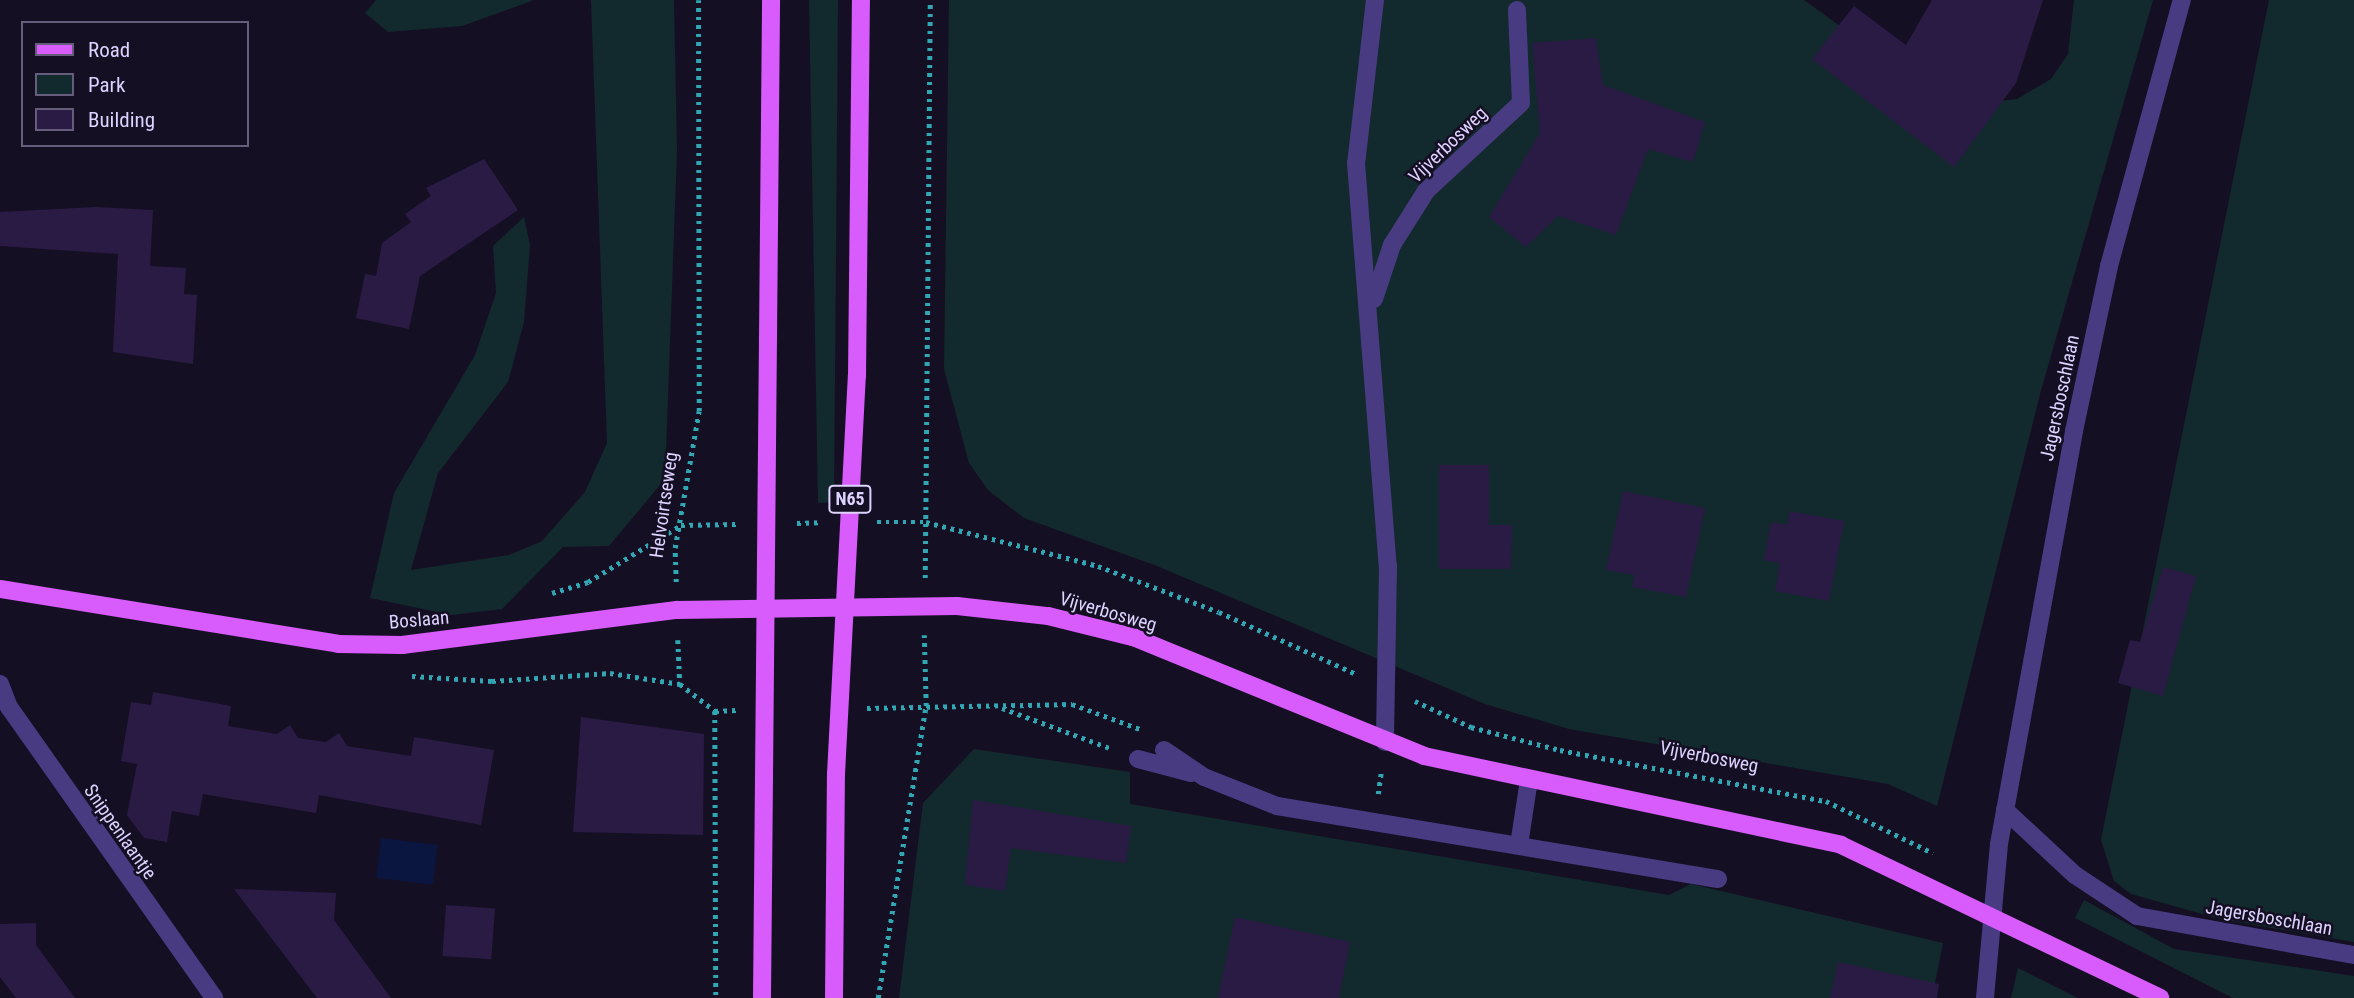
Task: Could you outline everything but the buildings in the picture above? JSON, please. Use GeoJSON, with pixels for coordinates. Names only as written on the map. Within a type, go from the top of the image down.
{"type":"FeatureCollection","features":[{"type":"Feature","properties":{"kind":"main road"},"geometry":{"type":"LineString","coordinates":[[762,998],[770,523],[771,0]]}},
{"type":"Feature","properties":{"kind":"main road","name":"N65"},"geometry":{"type":"LineString","coordinates":[[834,998],[844,607],[857,376],[861,0]]}},
{"type":"Feature","properties":{"kind":"main road","name":"Boslaan"},"geometry":{"type":"LineString","coordinates":[[0,589],[338,644],[402,645],[677,610],[768,612],[844,607]]}},
{"type":"Feature","properties":{"kind":"main road","name":"Vijverbosweg"},"geometry":{"type":"LineString","coordinates":[[844,607],[925,606],[1048,616],[1133,637],[1385,742],[1530,780],[1841,845],[1994,914],[2160,998]]}},
{"type":"Feature","properties":{"kind":"street","name":"Vijverbosweg"},"geometry":{"type":"LineString","coordinates":[[1375,0],[1356,163],[1371,306],[1389,689],[1385,742]]}},
{"type":"Feature","properties":{"kind":"street","name":"Jagersboschlaan"},"geometry":{"type":"LineString","coordinates":[[1985,998],[2005,810],[2109,266],[2182,0]]}},
{"type":"Feature","properties":{"kind":"street","name":"Vijverbosweg"},"geometry":{"type":"LineString","coordinates":[[1371,306],[1392,245],[1426,191],[1521,103],[1517,10]]}},
{"type":"Feature","properties":{"kind":"street","name":"Snippenlaantje"},"geometry":{"type":"LineString","coordinates":[[0,684],[9,707],[214,998]]}},
{"type":"Feature","properties":{"kind":"street"},"geometry":{"type":"LineString","coordinates":[[1164,750],[1204,777]]}},
{"type":"Feature","properties":{"kind":"street"},"geometry":{"type":"LineString","coordinates":[[1138,759],[1204,777],[1277,806],[1718,879]]}},
{"type":"Feature","properties":{"kind":"street"},"geometry":{"type":"LineString","coordinates":[[1519,845],[1530,780]]}},
{"type":"Feature","properties":{"kind":"street","name":"Jagersboschlaan"},"geometry":{"type":"LineString","coordinates":[[2005,810],[2075,875],[2137,916],[2354,955]]}},
{"type":"Feature","properties":{"kind":"path","name":"Helvoirtseweg"},"geometry":{"type":"LineString","coordinates":[[698,0],[699,411],[681,525],[677,610],[680,684],[715,711],[716,998]]}},
{"type":"Feature","properties":{"kind":"path"},"geometry":{"type":"LineString","coordinates":[[878,998],[926,706],[930,0]]}},
{"type":"Feature","properties":{"kind":"path","name":"Vijverbosweg"},"geometry":{"type":"LineString","coordinates":[[681,525],[926,522],[1098,566],[1219,611],[1471,727],[1560,750],[1826,801],[1938,856]]}},
{"type":"Feature","properties":{"kind":"path"},"geometry":{"type":"LineString","coordinates":[[541,596],[588,582],[681,525]]}},
{"type":"Feature","properties":{"kind":"path"},"geometry":{"type":"LineString","coordinates":[[926,706],[1098,709],[1134,723],[1164,750]]}},
{"type":"Feature","properties":{"kind":"path"},"geometry":{"type":"LineString","coordinates":[[998,707],[1138,759]]}},
{"type":"Feature","properties":{"kind":"path"},"geometry":{"type":"LineString","coordinates":[[1374,823],[1385,742]]}},
{"type":"Feature","properties":{"kind":"green space"},"geometry":{"type":"Polygon","coordinates":[[[376,0],[534,0],[462,26],[388,32],[365,13],[376,0]]]}},
{"type":"Feature","properties":{"kind":"green space"},"geometry":{"type":"Polygon","coordinates":[[[591,0],[674,0],[677,151],[665,479],[609,546],[563,547],[502,609],[452,615],[370,598],[394,493],[475,355],[496,293],[493,246],[524,217],[530,245],[524,322],[508,382],[438,473],[411,570],[509,555],[542,541],[585,492],[607,443],[591,0]]]}},
{"type":"Feature","properties":{"kind":"green space"},"geometry":{"type":"Polygon","coordinates":[[[809,0],[838,0],[834,502],[818,503],[809,0]]]}},
{"type":"Feature","properties":{"kind":"green space"},"geometry":{"type":"Polygon","coordinates":[[[949,0],[1804,0],[1884,58],[1980,103],[2017,99],[2051,79],[2068,54],[2074,0],[2153,0],[2040,394],[1937,806],[1888,784],[1569,729],[1485,704],[1157,566],[1024,518],[988,490],[969,463],[944,369],[949,0]]]}},
{"type":"Feature","properties":{"kind":"green space"},"geometry":{"type":"Polygon","coordinates":[[[2269,0],[2354,0],[2354,942],[2220,919],[2131,894],[2114,881],[2101,840],[2269,0]]]}},
{"type":"Feature","properties":{"kind":"green space"},"geometry":{"type":"Polygon","coordinates":[[[974,749],[1130,772],[1130,804],[1669,895],[1691,884],[1943,943],[1932,998],[899,998],[923,803],[974,749]]]}},
{"type":"Feature","properties":{"kind":"green space"},"geometry":{"type":"Polygon","coordinates":[[[2084,900],[2174,949],[2354,976],[2354,998],[2233,998],[2075,918],[2084,900]]]}},
{"type":"Feature","properties":{"kind":"green space"},"geometry":{"type":"Polygon","coordinates":[[[2018,968],[2078,998],[2011,998],[2018,968]]]}},
{"type":"Feature","properties":{"kind":"water"},"geometry":{"type":"Polygon","coordinates":[[[381,838],[438,845],[433,885],[376,878],[381,838]]]}}]}
